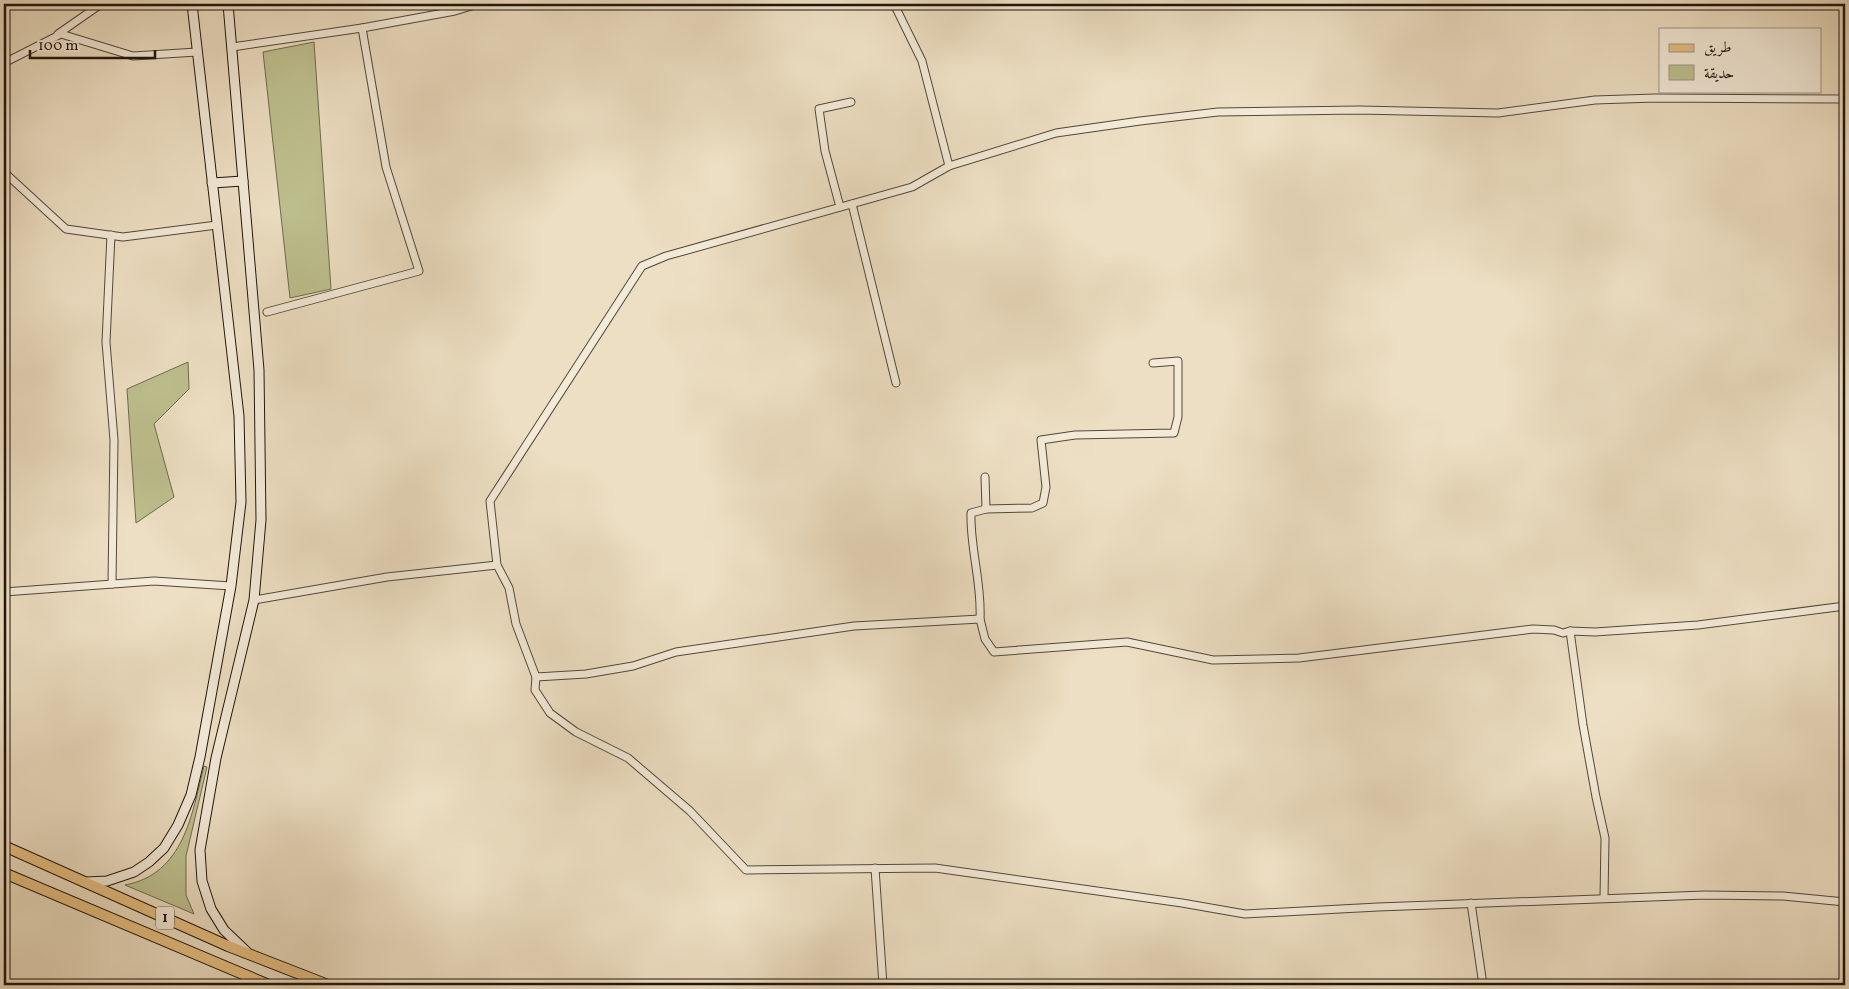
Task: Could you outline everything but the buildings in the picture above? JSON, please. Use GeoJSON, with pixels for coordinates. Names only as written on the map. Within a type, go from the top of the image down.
{"type":"FeatureCollection","features":[{"type":"Feature","properties":{"kind":"main road"},"geometry":{"type":"LineString","coordinates":[[86,882],[107,881],[134,872],[149,862],[164,848],[178,825],[191,795],[200,757],[231,586],[241,502],[239,416],[192,4]]}},
{"type":"Feature","properties":{"kind":"main road"},"geometry":{"type":"LineString","coordinates":[[228,4],[260,379],[261,520],[254,600],[216,758],[200,850],[202,881],[210,909],[224,930],[248,954]]}},
{"type":"Feature","properties":{"kind":"main road"},"geometry":{"type":"LineString","coordinates":[[212,183],[243,181]]}},
{"type":"Feature","properties":{"kind":"main road"},"geometry":{"type":"LineString","coordinates":[[200,757],[216,758]]}},
{"type":"Feature","properties":{"kind":"main road","name":"1"},"geometry":{"type":"LineString","coordinates":[[4,846],[248,954],[328,985]]}},
{"type":"Feature","properties":{"kind":"main road","name":"1"},"geometry":{"type":"LineString","coordinates":[[4,873],[250,981],[270,985]]}},
{"type":"Feature","properties":{"kind":"street"},"geometry":{"type":"LineString","coordinates":[[56,36],[101,4]]}},
{"type":"Feature","properties":{"kind":"street"},"geometry":{"type":"LineString","coordinates":[[232,47],[362,28],[456,11],[478,4]]}},
{"type":"Feature","properties":{"kind":"street"},"geometry":{"type":"LineString","coordinates":[[894,4],[922,61],[949,166]]}},
{"type":"Feature","properties":{"kind":"street"},"geometry":{"type":"LineString","coordinates":[[267,312],[419,271],[386,167],[362,28]]}},
{"type":"Feature","properties":{"kind":"street"},"geometry":{"type":"LineString","coordinates":[[4,62],[61,34],[132,56],[197,52]]}},
{"type":"Feature","properties":{"kind":"street"},"geometry":{"type":"LineString","coordinates":[[1845,99],[1655,98],[1595,100],[1498,112],[1359,110],[1218,112],[1056,132],[949,166],[912,187],[666,256],[642,266],[490,500],[497,565],[509,588],[516,624],[536,677],[535,690],[550,713],[576,732],[628,758],[690,811],[746,870],[935,868],[1182,903],[1245,914],[1705,894],[1762,895],[1845,902]]}},
{"type":"Feature","properties":{"kind":"street"},"geometry":{"type":"LineString","coordinates":[[840,207],[825,151],[820,109],[851,102]]}},
{"type":"Feature","properties":{"kind":"street"},"geometry":{"type":"LineString","coordinates":[[4,172],[66,229],[123,237],[217,225]]}},
{"type":"Feature","properties":{"kind":"street"},"geometry":{"type":"LineString","coordinates":[[852,204],[896,383]]}},
{"type":"Feature","properties":{"kind":"street"},"geometry":{"type":"LineString","coordinates":[[111,236],[106,342],[114,440],[112,584]]}},
{"type":"Feature","properties":{"kind":"street"},"geometry":{"type":"LineString","coordinates":[[1153,363],[1178,361],[1178,417],[1174,432],[1074,436],[1040,440],[1046,487],[1043,503],[1032,508],[986,509],[971,513],[980,590],[980,619],[985,639],[994,652],[1127,642],[1213,660],[1300,658],[1533,629],[1554,630],[1563,633],[1570,631],[1595,632],[1698,625],[1845,606]]}},
{"type":"Feature","properties":{"kind":"street"},"geometry":{"type":"LineString","coordinates":[[985,477],[986,509]]}},
{"type":"Feature","properties":{"kind":"street"},"geometry":{"type":"LineString","coordinates":[[254,600],[387,577],[497,565]]}},
{"type":"Feature","properties":{"kind":"street"},"geometry":{"type":"LineString","coordinates":[[4,592],[154,581],[231,586]]}},
{"type":"Feature","properties":{"kind":"street"},"geometry":{"type":"LineString","coordinates":[[536,677],[586,674],[633,666],[676,652],[854,626],[980,619]]}},
{"type":"Feature","properties":{"kind":"street"},"geometry":{"type":"LineString","coordinates":[[1570,631],[1583,725],[1605,838],[1604,898]]}},
{"type":"Feature","properties":{"kind":"street"},"geometry":{"type":"LineString","coordinates":[[875,868],[883,985]]}},
{"type":"Feature","properties":{"kind":"street"},"geometry":{"type":"LineString","coordinates":[[1471,903],[1483,985]]}},
{"type":"Feature","properties":{"kind":"green space"},"geometry":{"type":"Polygon","coordinates":[[[314,42],[331,289],[290,298],[263,52],[314,42]]]}},
{"type":"Feature","properties":{"kind":"green space"},"geometry":{"type":"Polygon","coordinates":[[[188,362],[189,389],[154,424],[174,497],[136,523],[127,389],[188,362]]]}},
{"type":"Feature","properties":{"kind":"green space"},"geometry":{"type":"Polygon","coordinates":[[[204,766],[207,767],[186,856],[186,895],[194,914],[125,885],[145,879],[161,869],[173,855],[189,822],[204,766]]]}}]}
